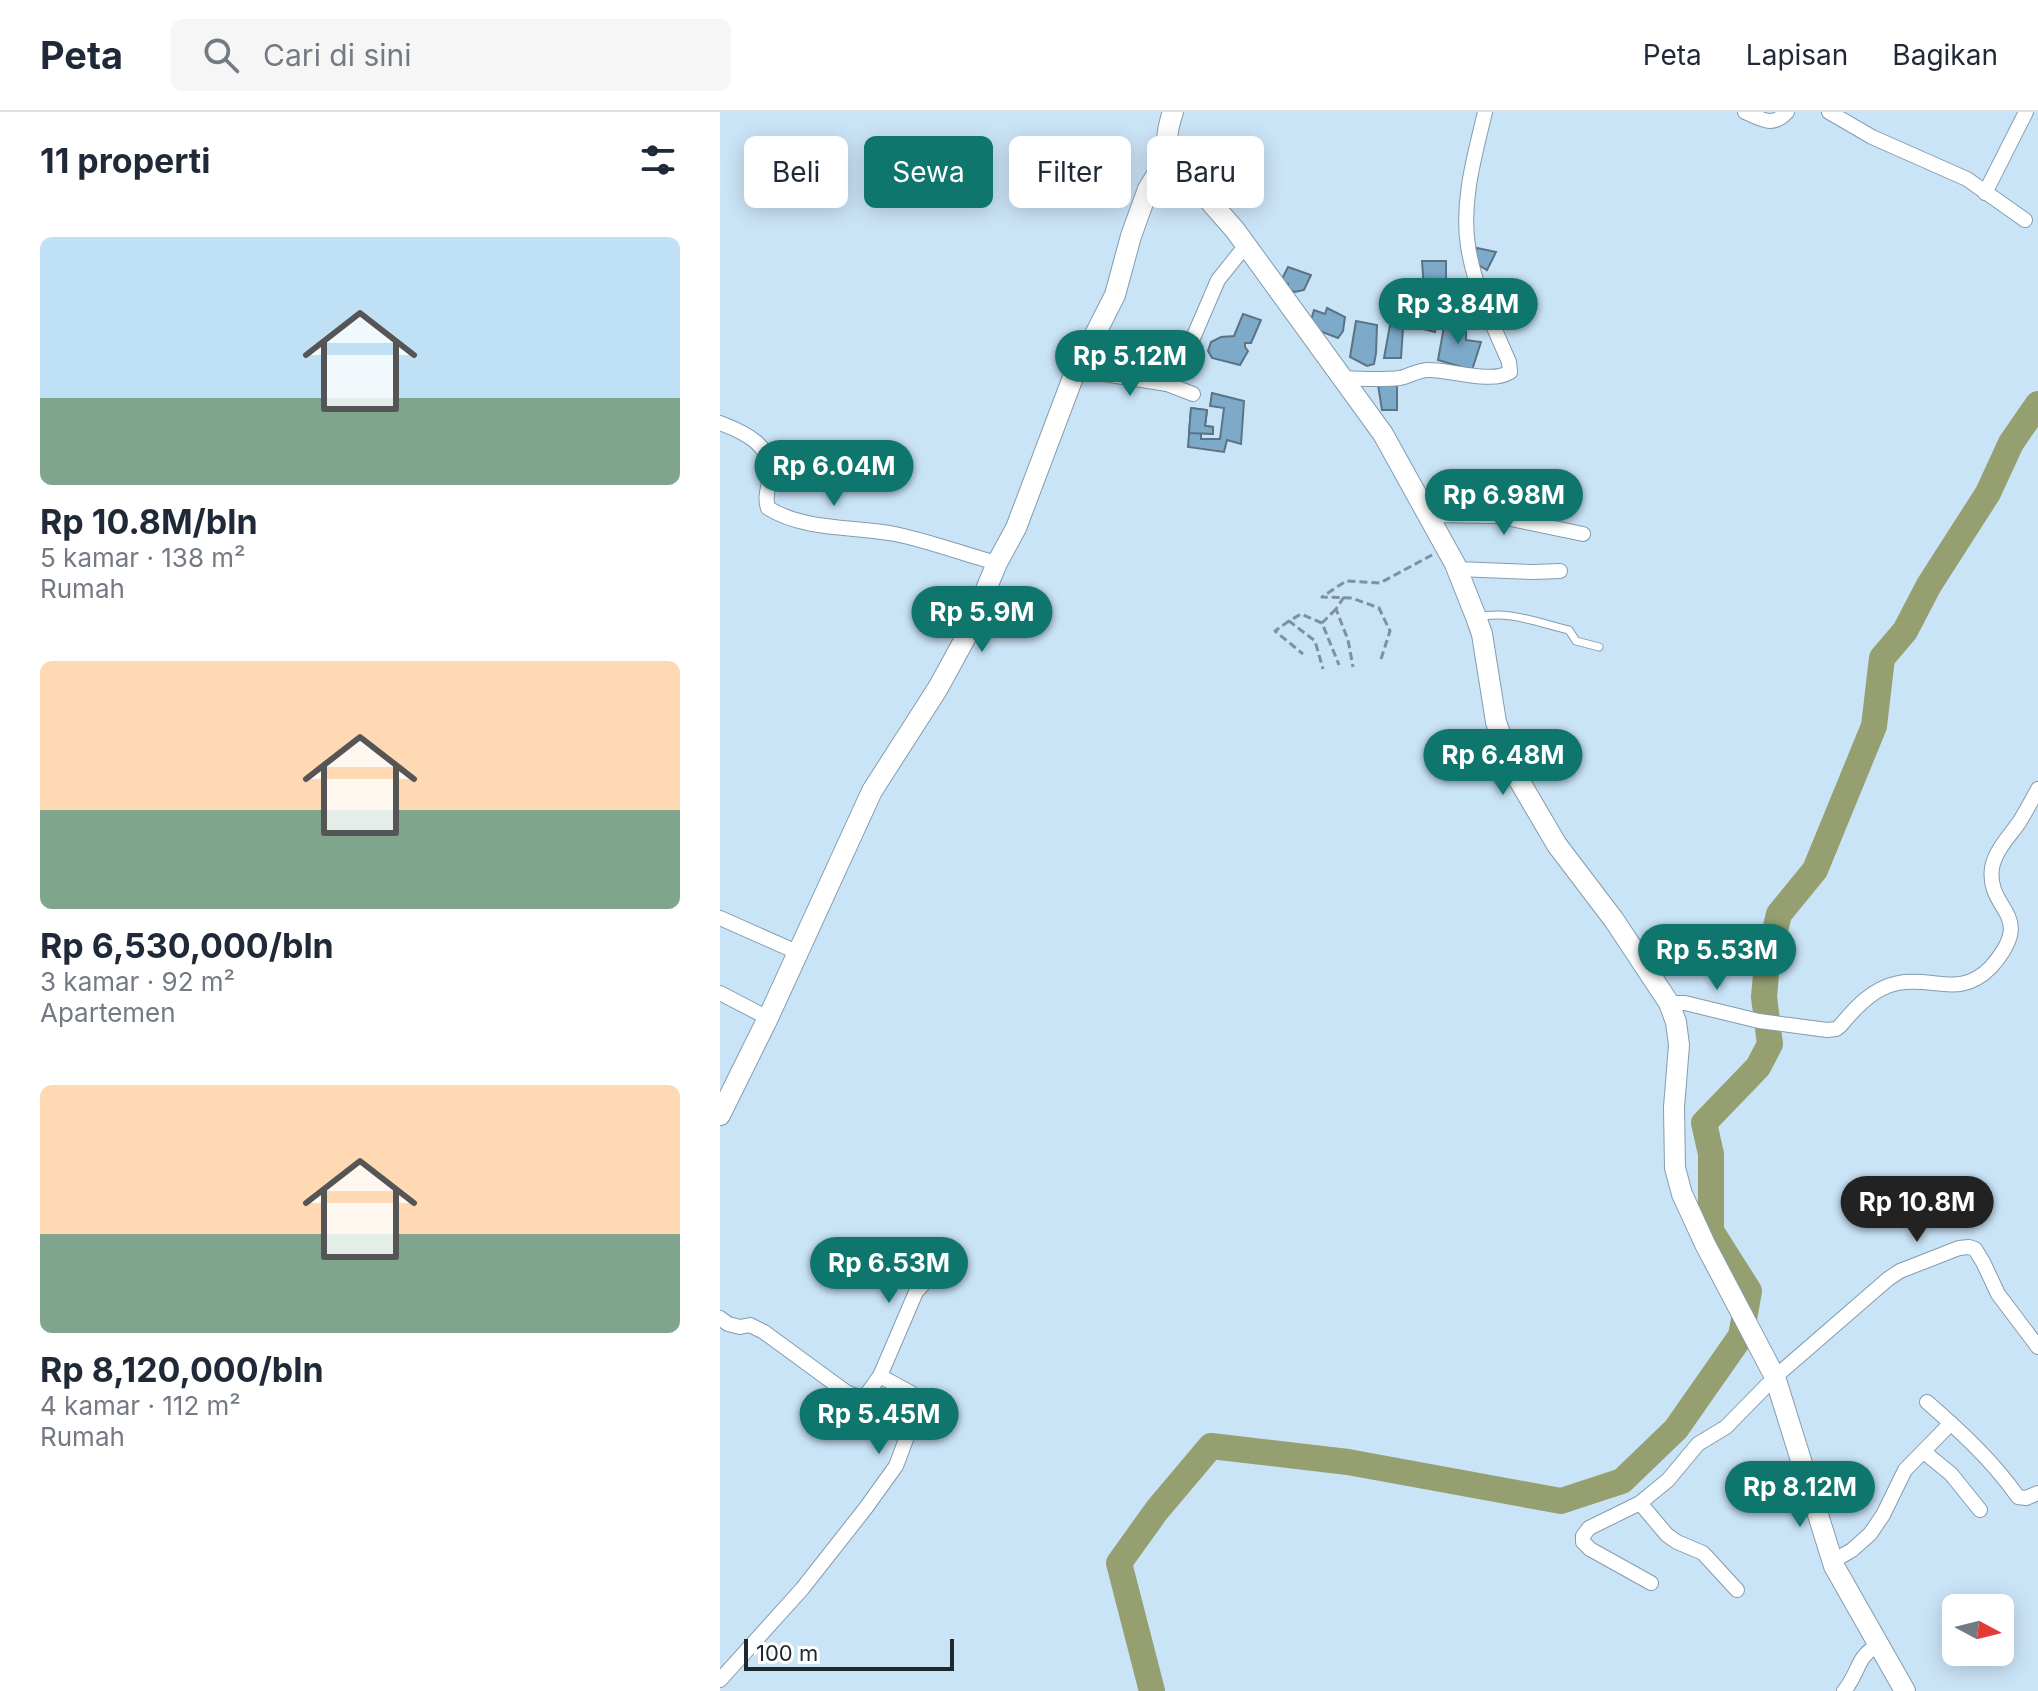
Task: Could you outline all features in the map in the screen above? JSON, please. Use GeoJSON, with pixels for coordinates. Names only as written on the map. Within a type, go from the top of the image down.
{"type":"FeatureCollection","features":[{"type":"Feature","properties":{"kind":"street"},"geometry":{"type":"LineString","coordinates":[[1168,136],[1173,112]]}},
{"type":"Feature","properties":{"kind":"street"},"geometry":{"type":"LineString","coordinates":[[1343,378],[1403,378],[1423,370],[1503,376],[1510,372],[1509,362],[1476,278],[1468,245],[1466,210],[1472,166],[1485,112]]}},
{"type":"Feature","properties":{"kind":"street"},"geometry":{"type":"LineString","coordinates":[[1745,112],[1778,121],[1787,112]]}},
{"type":"Feature","properties":{"kind":"street"},"geometry":{"type":"LineString","coordinates":[[1829,112],[1872,137],[1967,179],[2025,220]]}},
{"type":"Feature","properties":{"kind":"street"},"geometry":{"type":"LineString","coordinates":[[1985,193],[2026,112]]}},
{"type":"Feature","properties":{"kind":"street"},"geometry":{"type":"LineString","coordinates":[[720,1115],[799,953],[872,791],[960,648],[997,563],[1016,528],[1078,368],[1115,295],[1147,192]]}},
{"type":"Feature","properties":{"kind":"street"},"geometry":{"type":"LineString","coordinates":[[1216,208],[1235,230],[1383,434],[1457,569],[1476,617],[1482,634],[1496,722],[1513,770],[1557,845],[1614,920],[1669,1003],[1676,1022],[1679,1045],[1674,1107],[1675,1168],[1682,1194],[1775,1377],[1833,1561],[1905,1691]]}},
{"type":"Feature","properties":{"kind":"street"},"geometry":{"type":"LineString","coordinates":[[1167,384],[1164,363],[1167,358],[1187,352],[1218,280],[1246,245]]}},
{"type":"Feature","properties":{"kind":"street"},"geometry":{"type":"LineString","coordinates":[[1078,368],[1167,384],[1193,394]]}},
{"type":"Feature","properties":{"kind":"street"},"geometry":{"type":"LineString","coordinates":[[720,423],[745,433],[766,453],[770,461],[770,475],[766,502],[768,508],[777,514],[823,526],[895,534],[997,563]]}},
{"type":"Feature","properties":{"kind":"street"},"geometry":{"type":"LineString","coordinates":[[1428,515],[1497,516],[1583,534]]}},
{"type":"Feature","properties":{"kind":"street"},"geometry":{"type":"LineString","coordinates":[[1457,569],[1560,571]]}},
{"type":"Feature","properties":{"kind":"street"},"geometry":{"type":"LineString","coordinates":[[1669,1003],[1685,1003],[1759,1021],[1827,1030],[1836,1029],[1878,990],[1898,983],[1955,986],[1974,980],[1990,967],[2010,939],[2013,930],[2011,918],[1995,892],[1993,866],[1997,854],[2038,789]]}},
{"type":"Feature","properties":{"kind":"street"},"geometry":{"type":"LineString","coordinates":[[720,918],[799,953]]}},
{"type":"Feature","properties":{"kind":"street"},"geometry":{"type":"LineString","coordinates":[[720,993],[768,1018]]}},
{"type":"Feature","properties":{"kind":"street"},"geometry":{"type":"LineString","coordinates":[[1651,1583],[1590,1549],[1583,1542],[1589,1528],[1640,1503],[1668,1480],[1698,1444],[1726,1427],[1775,1377],[1900,1271],[1959,1248],[1975,1249],[1998,1294],[2038,1347]]}},
{"type":"Feature","properties":{"kind":"street"},"geometry":{"type":"LineString","coordinates":[[720,1318],[728,1324],[740,1327],[750,1325],[764,1332],[846,1392],[859,1398],[880,1376],[916,1292],[943,1263]]}},
{"type":"Feature","properties":{"kind":"street"},"geometry":{"type":"LineString","coordinates":[[720,1680],[802,1589],[896,1466],[914,1418],[916,1399],[880,1376]]}},
{"type":"Feature","properties":{"kind":"street"},"geometry":{"type":"LineString","coordinates":[[1927,1402],[2007,1480],[2018,1497],[2026,1498],[2038,1493]]}},
{"type":"Feature","properties":{"kind":"street"},"geometry":{"type":"LineString","coordinates":[[1833,1561],[1870,1534],[1905,1470],[1951,1423]]}},
{"type":"Feature","properties":{"kind":"street"},"geometry":{"type":"LineString","coordinates":[[1924,1452],[1951,1474],[1980,1510]]}},
{"type":"Feature","properties":{"kind":"street"},"geometry":{"type":"LineString","coordinates":[[1640,1503],[1667,1535],[1703,1553],[1737,1590]]}},
{"type":"Feature","properties":{"kind":"street"},"geometry":{"type":"LineString","coordinates":[[1844,1691],[1860,1659],[1866,1651],[1878,1645]]}},
{"type":"Feature","properties":{"kind":"lane"},"geometry":{"type":"LineString","coordinates":[[1476,617],[1506,614],[1569,630],[1576,641],[1599,647]]}},
{"type":"Feature","properties":{"kind":"path"},"geometry":{"type":"LineString","coordinates":[[1381,659],[1390,631],[1379,608],[1352,598],[1322,597],[1346,581],[1380,583],[1446,548]]}},
{"type":"Feature","properties":{"kind":"path"},"geometry":{"type":"LineString","coordinates":[[1322,623],[1344,597]]}},
{"type":"Feature","properties":{"kind":"path"},"geometry":{"type":"LineString","coordinates":[[1336,609],[1348,640],[1353,667]]}},
{"type":"Feature","properties":{"kind":"path"},"geometry":{"type":"LineString","coordinates":[[1303,654],[1275,631],[1301,614],[1322,623],[1339,665]]}},
{"type":"Feature","properties":{"kind":"path"},"geometry":{"type":"LineString","coordinates":[[1289,621],[1315,641],[1323,669]]}},
{"type":"Feature","properties":{"kind":"building"},"geometry":{"type":"Polygon","coordinates":[[[1477,248],[1496,252],[1487,270],[1472,261],[1477,248]]]}},
{"type":"Feature","properties":{"kind":"building"},"geometry":{"type":"Polygon","coordinates":[[[1422,261],[1446,261],[1446,317],[1426,316],[1422,261]]]}},
{"type":"Feature","properties":{"kind":"building"},"geometry":{"type":"Polygon","coordinates":[[[1288,267],[1311,275],[1304,290],[1295,292],[1281,281],[1288,267]]]}},
{"type":"Feature","properties":{"kind":"building"},"geometry":{"type":"Polygon","coordinates":[[[1327,308],[1345,317],[1343,331],[1338,338],[1309,327],[1314,310],[1325,314],[1327,308]]]}},
{"type":"Feature","properties":{"kind":"building"},"geometry":{"type":"Polygon","coordinates":[[[1243,314],[1261,320],[1251,343],[1245,343],[1248,351],[1240,365],[1212,358],[1208,351],[1211,342],[1234,336],[1243,314]]]}},
{"type":"Feature","properties":{"kind":"building"},"geometry":{"type":"Polygon","coordinates":[[[1425,319],[1437,320],[1435,332],[1423,329],[1425,319]]]}},
{"type":"Feature","properties":{"kind":"building"},"geometry":{"type":"Polygon","coordinates":[[[1466,320],[1466,340],[1481,342],[1472,370],[1438,360],[1445,321],[1466,320]]]}},
{"type":"Feature","properties":{"kind":"building"},"geometry":{"type":"Polygon","coordinates":[[[1356,321],[1377,325],[1374,364],[1367,366],[1350,357],[1356,321]]]}},
{"type":"Feature","properties":{"kind":"building"},"geometry":{"type":"Polygon","coordinates":[[[1390,325],[1403,328],[1401,358],[1384,358],[1390,325]]]}},
{"type":"Feature","properties":{"kind":"building"},"geometry":{"type":"Polygon","coordinates":[[[1397,381],[1397,410],[1382,410],[1378,385],[1397,381]]]}},
{"type":"Feature","properties":{"kind":"building"},"geometry":{"type":"Polygon","coordinates":[[[1212,393],[1244,401],[1241,444],[1227,440],[1224,452],[1188,447],[1191,408],[1207,410],[1205,426],[1213,427],[1213,434],[1201,433],[1201,439],[1220,439],[1224,408],[1210,406],[1212,393]]]}},
{"type":"Feature","properties":{"kind":"building"},"geometry":{"type":"Polygon","coordinates":[[[1191,408],[1207,410],[1205,426],[1213,427],[1213,434],[1189,433],[1191,408]]]}},
{"type":"Feature","properties":{"kind":"waterway"},"geometry":{"type":"LineString","coordinates":[[1152,1691],[1119,1563],[1157,1510],[1211,1446],[1348,1462],[1561,1501],[1622,1481],[1676,1429],[1741,1336],[1749,1291],[1711,1231],[1711,1154],[1704,1123],[1758,1067],[1770,1044],[1764,997],[1767,963],[1779,914],[1815,870],[1874,726],[1882,658],[1905,631],[1929,585],[1988,493],[2011,443],[2038,404]]}}]}
